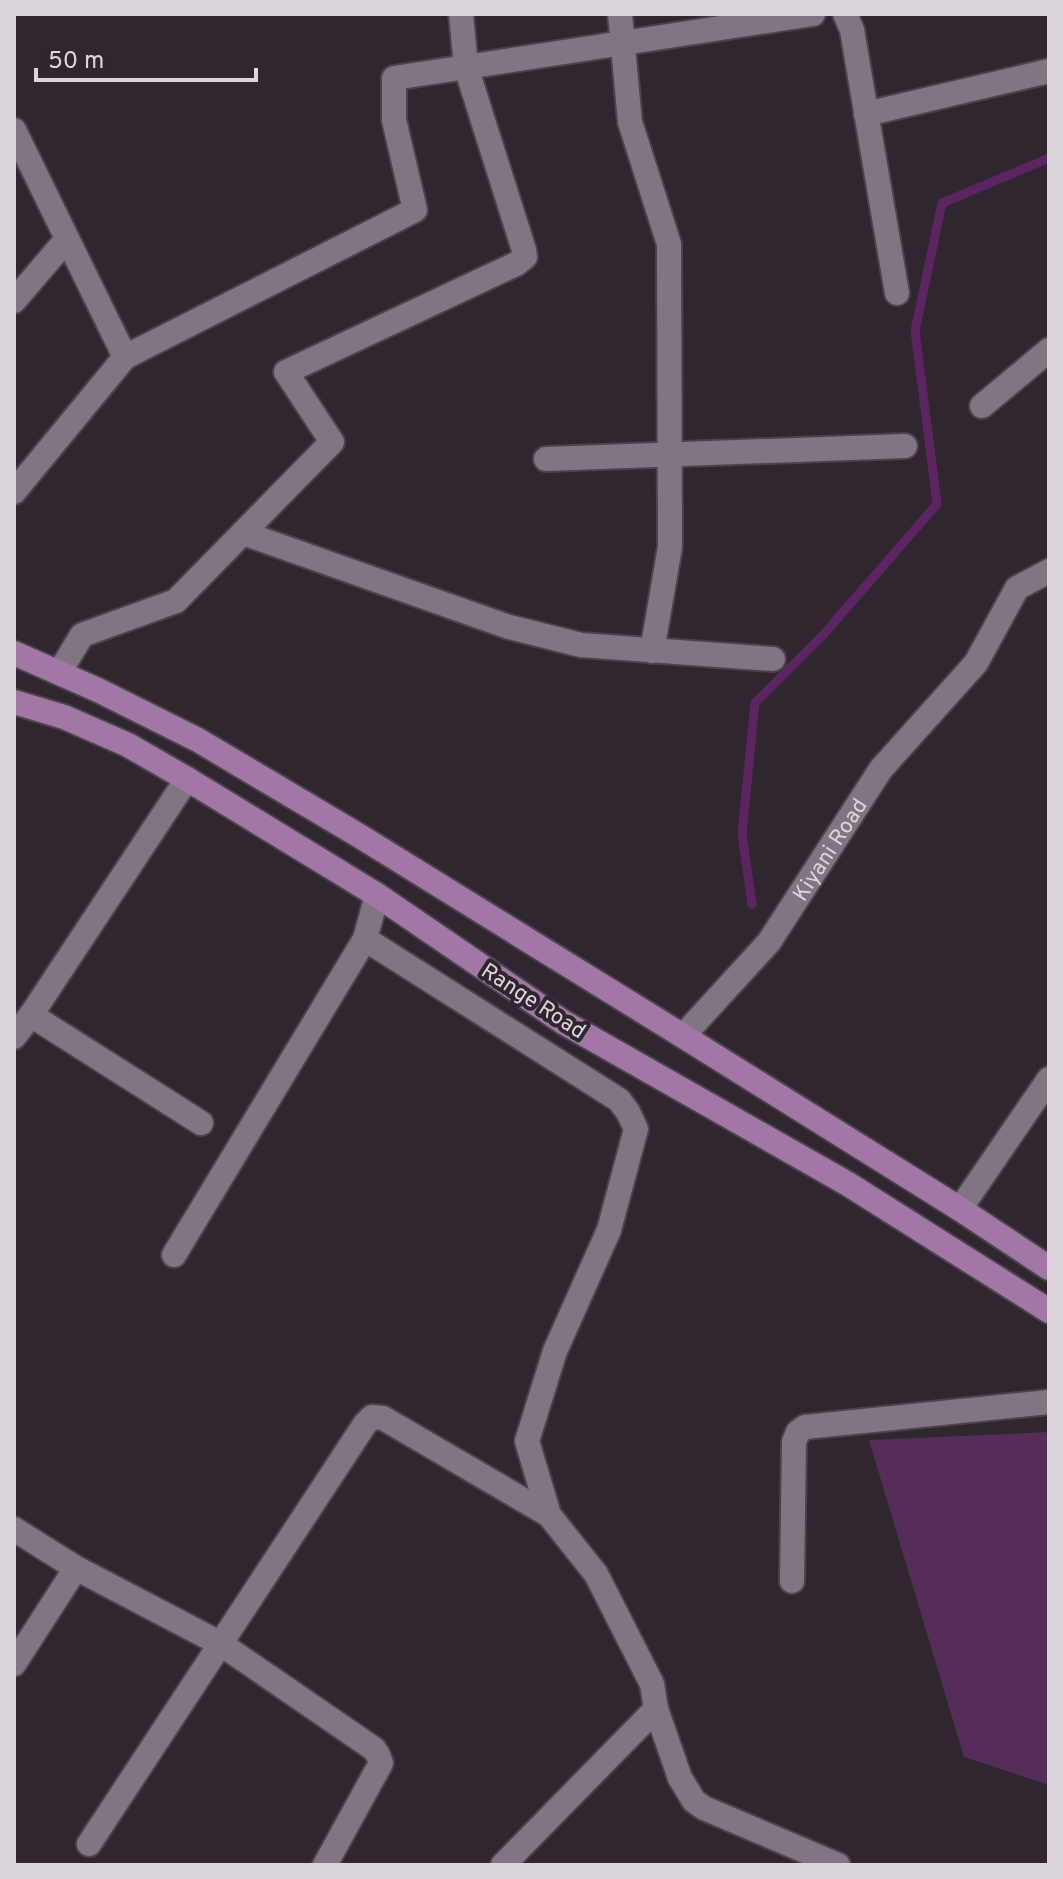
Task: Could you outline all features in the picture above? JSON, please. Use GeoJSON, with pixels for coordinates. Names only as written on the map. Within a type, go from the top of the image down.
{"type":"FeatureCollection","features":[{"type":"Feature","properties":{"kind":"main road"},"geometry":{"type":"LineString","coordinates":[[14,653],[100,691],[198,740],[683,1036],[1049,1268]]}},
{"type":"Feature","properties":{"kind":"main road","name":"Range Road"},"geometry":{"type":"LineString","coordinates":[[14,702],[64,717],[128,745],[187,779],[377,895],[563,1022],[848,1184],[1049,1311]]}},
{"type":"Feature","properties":{"kind":"street"},"geometry":{"type":"LineString","coordinates":[[59,673],[82,635],[176,601],[332,442],[286,372],[516,264],[525,257],[466,67],[461,14]]}},
{"type":"Feature","properties":{"kind":"street"},"geometry":{"type":"LineString","coordinates":[[620,14],[630,122],[669,244],[670,547],[652,651]]}},
{"type":"Feature","properties":{"kind":"street"},"geometry":{"type":"LineString","coordinates":[[14,492],[125,357],[415,210],[394,120],[394,78],[784,16],[813,14]]}},
{"type":"Feature","properties":{"kind":"street"},"geometry":{"type":"LineString","coordinates":[[845,14],[852,30],[897,293]]}},
{"type":"Feature","properties":{"kind":"street"},"geometry":{"type":"LineString","coordinates":[[866,114],[1049,71]]}},
{"type":"Feature","properties":{"kind":"street"},"geometry":{"type":"LineString","coordinates":[[14,130],[125,357]]}},
{"type":"Feature","properties":{"kind":"street"},"geometry":{"type":"LineString","coordinates":[[14,301],[67,239]]}},
{"type":"Feature","properties":{"kind":"street"},"geometry":{"type":"LineString","coordinates":[[982,406],[1049,350]]}},
{"type":"Feature","properties":{"kind":"street"},"geometry":{"type":"LineString","coordinates":[[546,459],[905,446]]}},
{"type":"Feature","properties":{"kind":"street"},"geometry":{"type":"LineString","coordinates":[[243,533],[509,627],[581,645],[773,659]]}},
{"type":"Feature","properties":{"kind":"street","name":"Kiyani Road"},"geometry":{"type":"LineString","coordinates":[[683,1036],[769,942],[881,769],[976,663],[1017,588],[1049,571]]}},
{"type":"Feature","properties":{"kind":"street"},"geometry":{"type":"LineString","coordinates":[[14,1037],[187,779]]}},
{"type":"Feature","properties":{"kind":"street"},"geometry":{"type":"LineString","coordinates":[[174,1255],[365,939],[377,895]]}},
{"type":"Feature","properties":{"kind":"street"},"geometry":{"type":"LineString","coordinates":[[365,939],[619,1100],[636,1129],[609,1230],[555,1351],[527,1441],[549,1515]]}},
{"type":"Feature","properties":{"kind":"street"},"geometry":{"type":"LineString","coordinates":[[31,1015],[201,1123]]}},
{"type":"Feature","properties":{"kind":"street"},"geometry":{"type":"LineString","coordinates":[[960,1209],[1049,1079]]}},
{"type":"Feature","properties":{"kind":"street"},"geometry":{"type":"LineString","coordinates":[[792,1581],[794,1442],[798,1432],[805,1427],[1049,1402]]}},
{"type":"Feature","properties":{"kind":"street"},"geometry":{"type":"LineString","coordinates":[[89,1844],[372,1417],[383,1418],[549,1515],[596,1574],[652,1684],[656,1709],[680,1778],[694,1801],[838,1865]]}},
{"type":"Feature","properties":{"kind":"street"},"geometry":{"type":"LineString","coordinates":[[14,1529],[76,1568],[221,1644],[374,1749],[381,1763],[325,1865]]}},
{"type":"Feature","properties":{"kind":"street"},"geometry":{"type":"LineString","coordinates":[[14,1664],[76,1568]]}},
{"type":"Feature","properties":{"kind":"street"},"geometry":{"type":"LineString","coordinates":[[503,1865],[656,1709]]}},
{"type":"Feature","properties":{"kind":"shaded area"},"geometry":{"type":"Polygon","coordinates":[[[1049,1432],[1049,1785],[964,1757],[869,1440],[1049,1432]]]}},
{"type":"Feature","properties":{"kind":"waterway"},"geometry":{"type":"LineString","coordinates":[[752,904],[742,834],[755,703],[824,634],[937,504],[915,331],[942,203],[1049,158]]}}]}
